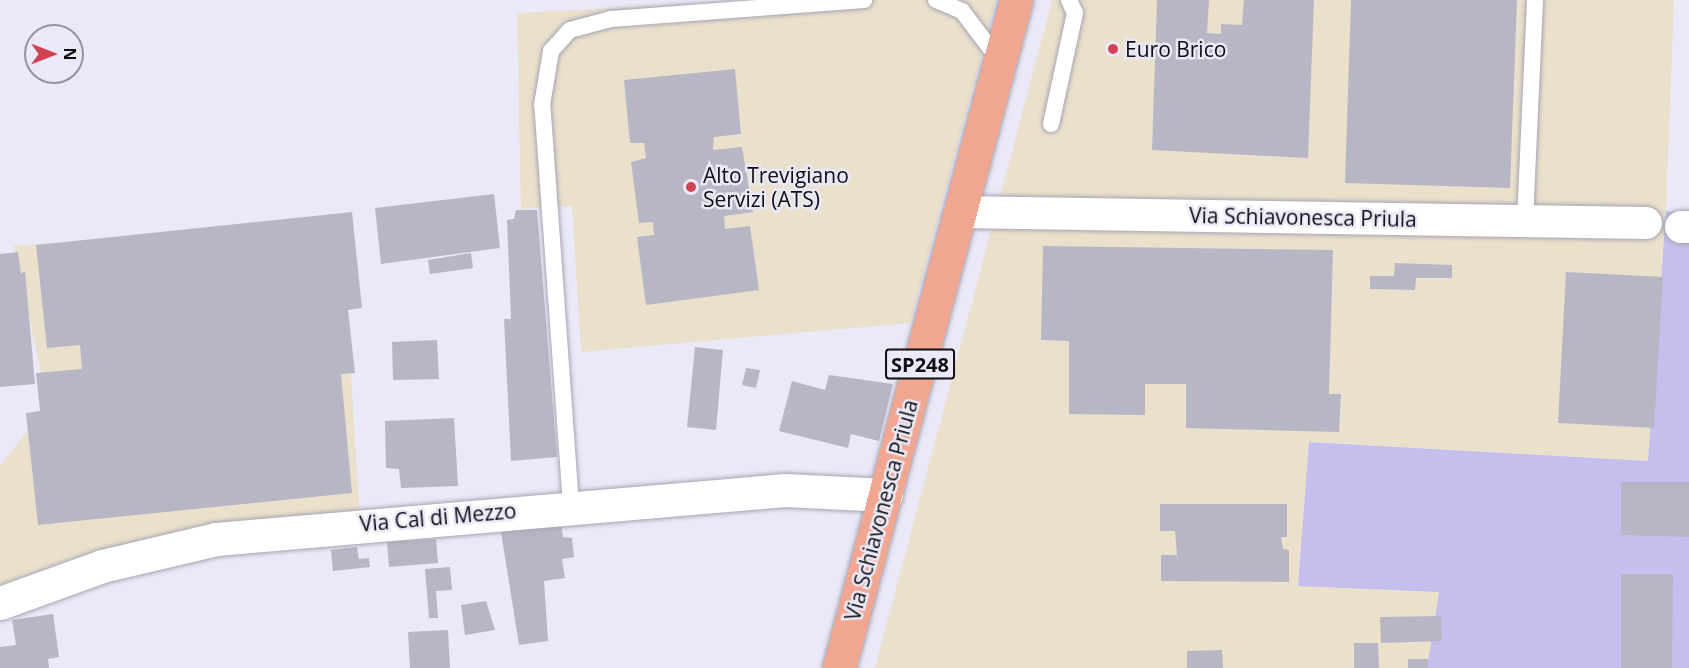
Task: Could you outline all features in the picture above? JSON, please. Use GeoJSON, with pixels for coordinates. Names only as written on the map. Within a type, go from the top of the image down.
{"type":"FeatureCollection","features":[{"type":"Feature","properties":{"kind":"main road","name":"Via Schiavonesca Priula"},"geometry":{"type":"LineString","coordinates":[[839,668],[1016,0]]}},
{"type":"Feature","properties":{"kind":"street","name":"Via Schiavonesca Priula"},"geometry":{"type":"LineString","coordinates":[[960,212],[1646,223]]}},
{"type":"Feature","properties":{"kind":"street","name":"Via Cal di Mezzo"},"geometry":{"type":"LineString","coordinates":[[0,603],[102,566],[216,538],[571,505],[785,490],[886,495]]}},
{"type":"Feature","properties":{"kind":"lane"},"geometry":{"type":"LineString","coordinates":[[571,505],[542,105],[551,51],[570,30],[611,19],[864,0]]}},
{"type":"Feature","properties":{"kind":"lane"},"geometry":{"type":"LineString","coordinates":[[936,0],[962,11],[1000,61]]}},
{"type":"Feature","properties":{"kind":"lane"},"geometry":{"type":"LineString","coordinates":[[1051,124],[1075,13],[1069,0]]}},
{"type":"Feature","properties":{"kind":"lane"},"geometry":{"type":"LineString","coordinates":[[1525,221],[1535,0]]}},
{"type":"Feature","properties":{"kind":"shaded area"},"geometry":{"type":"Polygon","coordinates":[[[771,0],[996,0],[910,323],[581,352],[572,206],[521,209],[517,13],[771,0]]]}},
{"type":"Feature","properties":{"kind":"shaded area"},"geometry":{"type":"Polygon","coordinates":[[[1052,0],[1674,0],[1666,211],[1648,461],[1310,442],[1439,592],[1427,668],[875,668],[1052,0]]]}},
{"type":"Feature","properties":{"kind":"shaded area"},"geometry":{"type":"Polygon","coordinates":[[[1666,211],[1689,213],[1689,668],[1427,668],[1439,592],[1298,586],[1309,442],[1648,461],[1666,211]]]}},
{"type":"Feature","properties":{"kind":"shaded area"},"geometry":{"type":"Polygon","coordinates":[[[341,221],[360,516],[187,536],[75,557],[0,586],[0,466],[48,405],[14,246],[341,221]]]}},
{"type":"Feature","properties":{"kind":"building"},"geometry":{"type":"Polygon","coordinates":[[[1157,0],[1209,0],[1207,33],[1221,34],[1221,24],[1242,25],[1244,0],[1314,0],[1308,158],[1152,150],[1157,0]]]}},
{"type":"Feature","properties":{"kind":"building"},"geometry":{"type":"Polygon","coordinates":[[[1351,0],[1517,0],[1510,188],[1345,183],[1351,0]]]}},
{"type":"Feature","properties":{"kind":"building","name":"Alto Trevigiano Servizi (ATS)"},"geometry":{"type":"Polygon","coordinates":[[[735,69],[741,134],[714,137],[713,150],[742,147],[753,212],[724,216],[725,229],[750,226],[759,290],[646,305],[637,237],[654,235],[653,222],[639,223],[631,162],[646,158],[644,143],[630,143],[624,80],[735,69]]]}},
{"type":"Feature","properties":{"kind":"building"},"geometry":{"type":"Polygon","coordinates":[[[494,194],[500,248],[381,264],[375,208],[494,194]]]}},
{"type":"Feature","properties":{"kind":"building"},"geometry":{"type":"Polygon","coordinates":[[[516,210],[537,210],[557,457],[511,461],[504,319],[511,319],[507,220],[514,219],[516,210]]]}},
{"type":"Feature","properties":{"kind":"building"},"geometry":{"type":"Polygon","coordinates":[[[352,212],[362,308],[348,310],[355,373],[341,374],[352,493],[38,525],[26,413],[40,411],[36,373],[82,369],[80,345],[47,348],[36,245],[352,212]]]}},
{"type":"Feature","properties":{"kind":"building"},"geometry":{"type":"Polygon","coordinates":[[[1043,246],[1333,250],[1329,394],[1341,394],[1339,432],[1186,428],[1186,384],[1145,384],[1145,415],[1069,414],[1069,341],[1041,340],[1043,246]]]}},
{"type":"Feature","properties":{"kind":"building"},"geometry":{"type":"Polygon","coordinates":[[[18,252],[21,274],[25,271],[35,384],[0,387],[0,254],[18,252]]]}},
{"type":"Feature","properties":{"kind":"building"},"geometry":{"type":"Polygon","coordinates":[[[471,253],[473,268],[430,274],[428,260],[471,253]]]}},
{"type":"Feature","properties":{"kind":"building"},"geometry":{"type":"Polygon","coordinates":[[[1395,263],[1452,265],[1452,278],[1416,278],[1415,290],[1370,289],[1370,276],[1394,276],[1395,263]]]}},
{"type":"Feature","properties":{"kind":"building"},"geometry":{"type":"Polygon","coordinates":[[[1566,272],[1663,277],[1654,428],[1558,423],[1566,272]]]}},
{"type":"Feature","properties":{"kind":"building"},"geometry":{"type":"Polygon","coordinates":[[[437,340],[439,379],[393,380],[392,342],[437,340]]]}},
{"type":"Feature","properties":{"kind":"building"},"geometry":{"type":"Polygon","coordinates":[[[695,347],[723,350],[716,430],[687,427],[695,347]]]}},
{"type":"Feature","properties":{"kind":"building"},"geometry":{"type":"Polygon","coordinates":[[[746,368],[760,370],[756,388],[742,385],[746,368]]]}},
{"type":"Feature","properties":{"kind":"building"},"geometry":{"type":"Polygon","coordinates":[[[829,375],[893,384],[879,441],[851,434],[848,448],[779,431],[792,381],[825,390],[829,375]]]}},
{"type":"Feature","properties":{"kind":"building"},"geometry":{"type":"Polygon","coordinates":[[[454,418],[458,486],[401,488],[399,469],[386,468],[385,421],[454,418]]]}},
{"type":"Feature","properties":{"kind":"building"},"geometry":{"type":"Polygon","coordinates":[[[1621,482],[1689,482],[1689,537],[1621,535],[1621,482]]]}},
{"type":"Feature","properties":{"kind":"building"},"geometry":{"type":"Polygon","coordinates":[[[1160,504],[1287,504],[1287,537],[1281,537],[1283,549],[1289,550],[1289,582],[1161,581],[1161,555],[1177,555],[1175,531],[1160,531],[1160,504]]]}},
{"type":"Feature","properties":{"kind":"building"},"geometry":{"type":"Polygon","coordinates":[[[561,522],[563,537],[572,538],[574,557],[562,559],[565,578],[544,581],[548,641],[519,645],[501,532],[561,522]]]}},
{"type":"Feature","properties":{"kind":"building"},"geometry":{"type":"Polygon","coordinates":[[[436,539],[438,563],[389,567],[387,542],[436,539]]]}},
{"type":"Feature","properties":{"kind":"building"},"geometry":{"type":"Polygon","coordinates":[[[357,547],[359,559],[369,558],[370,567],[333,571],[331,550],[357,547]]]}},
{"type":"Feature","properties":{"kind":"building"},"geometry":{"type":"Polygon","coordinates":[[[450,567],[452,590],[436,591],[438,618],[429,618],[425,569],[450,567]]]}},
{"type":"Feature","properties":{"kind":"building"},"geometry":{"type":"Polygon","coordinates":[[[1621,574],[1673,574],[1672,668],[1621,668],[1621,574]]]}},
{"type":"Feature","properties":{"kind":"building"},"geometry":{"type":"Polygon","coordinates":[[[486,601],[495,630],[465,635],[461,605],[486,601]]]}},
{"type":"Feature","properties":{"kind":"building"},"geometry":{"type":"Polygon","coordinates":[[[53,614],[59,657],[48,659],[49,668],[0,668],[0,647],[16,645],[12,620],[53,614]]]}},
{"type":"Feature","properties":{"kind":"building"},"geometry":{"type":"Polygon","coordinates":[[[1441,616],[1442,641],[1381,643],[1380,617],[1441,616]]]}},
{"type":"Feature","properties":{"kind":"building"},"geometry":{"type":"Polygon","coordinates":[[[448,630],[450,668],[410,668],[408,632],[448,630]]]}},
{"type":"Feature","properties":{"kind":"building"},"geometry":{"type":"Polygon","coordinates":[[[1354,643],[1378,643],[1379,668],[1354,668],[1354,643]]]}},
{"type":"Feature","properties":{"kind":"building"},"geometry":{"type":"Polygon","coordinates":[[[1222,650],[1223,668],[1187,668],[1187,651],[1222,650]]]}},
{"type":"Feature","properties":{"kind":"building"},"geometry":{"type":"Polygon","coordinates":[[[1408,659],[1428,659],[1428,668],[1408,668],[1408,659]]]}},
{"type":"Feature","properties":{"kind":"place","name":"Euro Brico"},"geometry":{"type":"Point","coordinates":[1113,49]}},
{"type":"Feature","properties":{"kind":"place","name":"Alto Trevigiano Servizi (ATS)"},"geometry":{"type":"Point","coordinates":[691,187]}}]}
